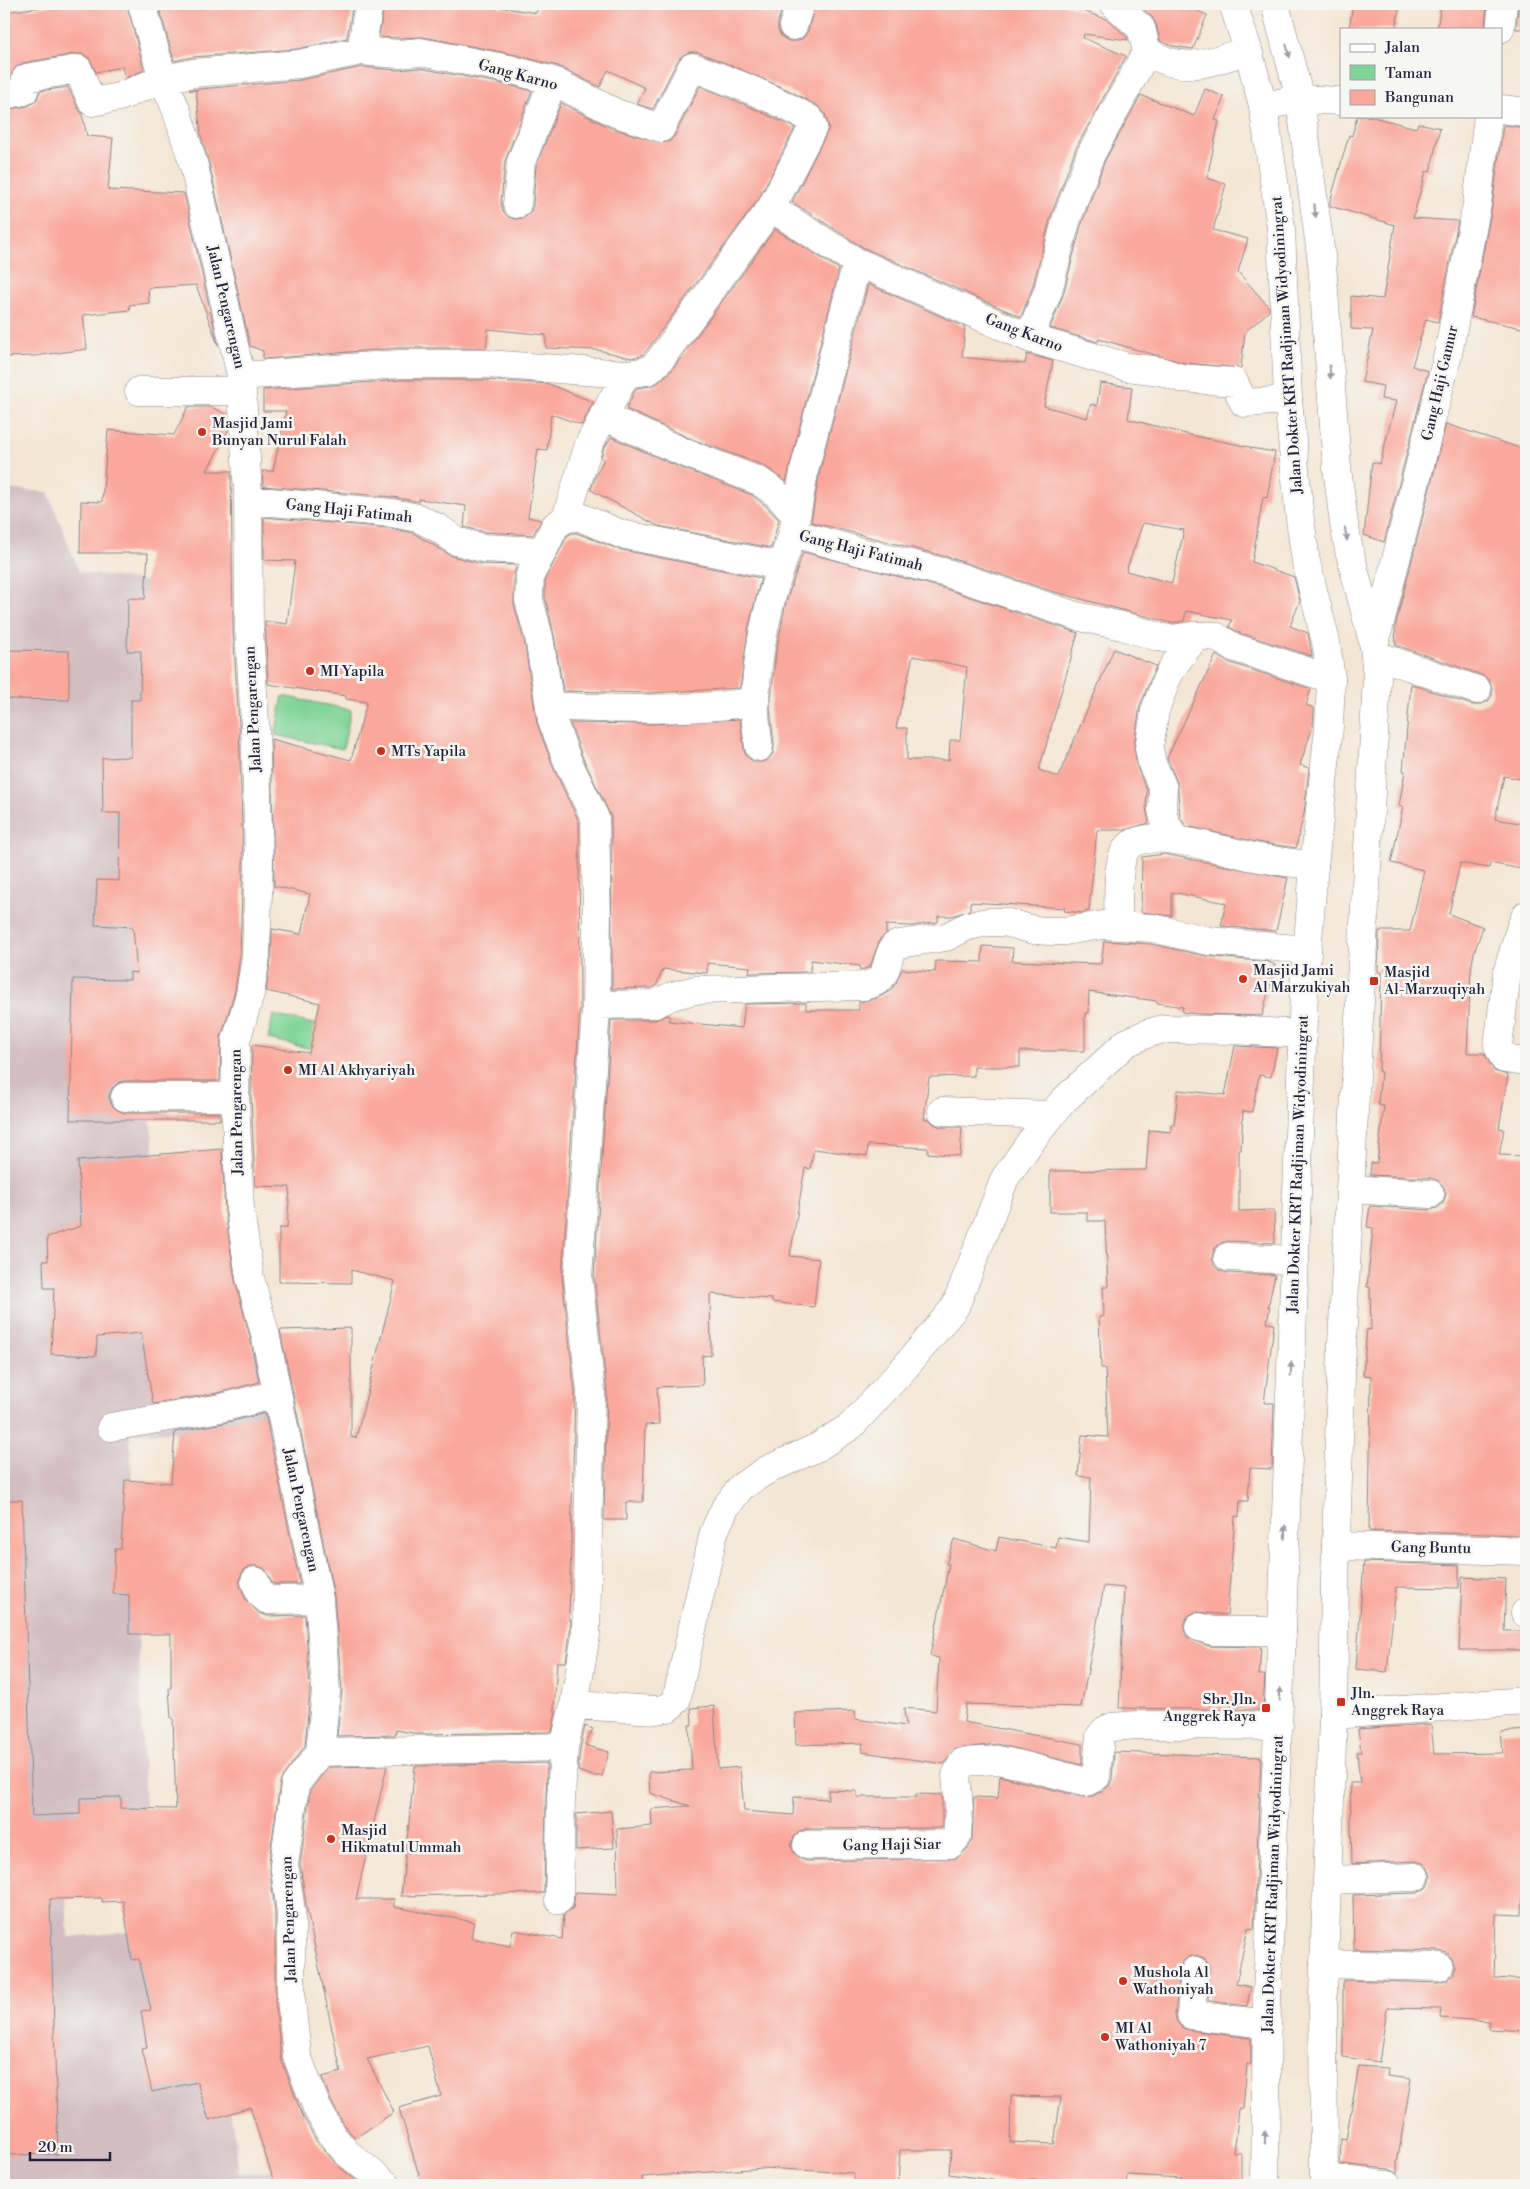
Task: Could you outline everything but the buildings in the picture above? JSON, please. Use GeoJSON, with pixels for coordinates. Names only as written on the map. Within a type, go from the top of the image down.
{"type":"FeatureCollection","features":[{"type":"Feature","properties":{"kind":"street","name":"Jalan Pengarengan"},"geometry":{"type":"LineString","coordinates":[[142,4],[163,79],[176,110],[194,166],[242,383],[248,500],[249,630],[255,723],[259,912],[256,956],[250,994],[236,1041],[235,1097],[240,1210],[250,1278],[265,1333],[319,1599],[326,1691],[320,1752],[295,1785],[284,1864],[291,1910],[291,1999],[297,2056],[317,2108],[331,2134],[346,2153],[388,2185]]}},
{"type":"Feature","properties":{"kind":"street"},"geometry":{"type":"LineString","coordinates":[[361,51],[369,4]]}},
{"type":"Feature","properties":{"kind":"street"},"geometry":{"type":"LineString","coordinates":[[1114,4],[1141,28],[1147,51],[1155,57],[1167,61],[1206,64],[1248,50]]}},
{"type":"Feature","properties":{"kind":"street","name":"Jalan Dokter KRT Radjiman Widyodiningrat"},"geometry":{"type":"LineString","coordinates":[[1233,4],[1248,50],[1262,106],[1282,228],[1288,400],[1306,562],[1326,642],[1331,679],[1329,727],[1314,866],[1302,1034],[1279,1726],[1266,2024],[1265,2185]]}},
{"type":"Feature","properties":{"kind":"street"},"geometry":{"type":"LineString","coordinates":[[1275,4],[1300,99],[1322,263],[1337,466],[1344,524],[1375,651],[1377,677],[1342,1343],[1333,1715],[1324,1964],[1324,2182],[1387,2185]]}},
{"type":"Feature","properties":{"kind":"street"},"geometry":{"type":"LineString","coordinates":[[1500,28],[1503,4]]}},
{"type":"Feature","properties":{"kind":"street","name":"Gang Karno"},"geometry":{"type":"LineString","coordinates":[[4,95],[24,91],[26,78],[78,69],[92,102],[119,97],[163,79],[194,73],[299,64],[361,51],[398,54],[420,52],[509,69],[553,81],[616,113],[661,128],[692,67],[738,84],[781,103],[810,119],[813,127],[771,208],[857,262],[1029,338],[1127,367],[1160,371],[1182,378],[1234,382],[1244,403],[1288,400]]}},
{"type":"Feature","properties":{"kind":"street"},"geometry":{"type":"LineString","coordinates":[[1029,338],[1048,291],[1066,221],[1091,154],[1147,51]]}},
{"type":"Feature","properties":{"kind":"street"},"geometry":{"type":"LineString","coordinates":[[517,204],[521,162],[553,81]]}},
{"type":"Feature","properties":{"kind":"street"},"geometry":{"type":"LineString","coordinates":[[1262,106],[1300,99],[1340,101]]}},
{"type":"Feature","properties":{"kind":"street"},"geometry":{"type":"LineString","coordinates":[[1502,109],[1526,112]]}},
{"type":"Feature","properties":{"kind":"street","name":"Gang Haji Gamur"},"geometry":{"type":"LineString","coordinates":[[1375,651],[1448,354],[1477,204],[1488,118]]}},
{"type":"Feature","properties":{"kind":"street"},"geometry":{"type":"LineString","coordinates":[[139,391],[242,383],[400,364],[487,364],[626,374],[648,371],[659,361],[771,208]]}},
{"type":"Feature","properties":{"kind":"street"},"geometry":{"type":"LineString","coordinates":[[795,522],[807,457],[857,262]]}},
{"type":"Feature","properties":{"kind":"street"},"geometry":{"type":"LineString","coordinates":[[566,518],[589,444],[626,374]]}},
{"type":"Feature","properties":{"kind":"street"},"geometry":{"type":"LineString","coordinates":[[603,416],[683,452],[759,481],[771,488],[788,508],[795,522]]}},
{"type":"Feature","properties":{"kind":"street","name":"Gang Haji Fatimah"},"geometry":{"type":"LineString","coordinates":[[248,500],[392,513],[418,518],[440,529],[456,541],[474,545],[544,551]]}},
{"type":"Feature","properties":{"kind":"street"},"geometry":{"type":"LineString","coordinates":[[559,1900],[564,1747],[574,1704],[586,1634],[591,1392],[578,1278],[596,1004],[595,818],[568,762],[552,720],[539,637],[529,600],[530,575],[544,551],[554,526],[566,518],[580,517],[622,534],[780,566]]}},
{"type":"Feature","properties":{"kind":"street","name":"Gang Haji Fatimah"},"geometry":{"type":"LineString","coordinates":[[758,747],[754,702],[762,647],[773,588],[795,522],[861,552],[947,573],[1076,616],[1171,639],[1215,636],[1233,647],[1331,679]]}},
{"type":"Feature","properties":{"kind":"street"},"geometry":{"type":"LineString","coordinates":[[1176,839],[1165,823],[1162,810],[1162,788],[1152,764],[1149,748],[1155,711],[1166,680],[1174,665],[1196,636]]}},
{"type":"Feature","properties":{"kind":"street"},"geometry":{"type":"LineString","coordinates":[[1375,651],[1477,690]]}},
{"type":"Feature","properties":{"kind":"street"},"geometry":{"type":"LineString","coordinates":[[550,706],[644,709],[724,706],[754,702]]}},
{"type":"Feature","properties":{"kind":"street"},"geometry":{"type":"LineString","coordinates":[[1118,925],[1123,854],[1128,847],[1144,839],[1176,839],[1253,857],[1314,866]]}},
{"type":"Feature","properties":{"kind":"street"},"geometry":{"type":"LineString","coordinates":[[1526,915],[1507,973],[1498,1046],[1504,1059],[1526,1062]]}},
{"type":"Feature","properties":{"kind":"street"},"geometry":{"type":"LineString","coordinates":[[596,1004],[654,1004],[672,996],[695,990],[864,986],[882,978],[894,946],[946,937],[968,926],[988,922],[1005,922],[1034,930],[1050,931],[1118,925],[1153,928],[1209,941],[1307,950]]}},
{"type":"Feature","properties":{"kind":"street"},"geometry":{"type":"LineString","coordinates":[[574,1704],[656,1710],[668,1708],[676,1700],[714,1532],[725,1508],[741,1487],[767,1470],[818,1447],[851,1426],[906,1366],[955,1306],[1005,1178],[1052,1115],[1093,1072],[1126,1043],[1163,1029],[1233,1030],[1302,1034]]}},
{"type":"Feature","properties":{"kind":"street"},"geometry":{"type":"LineString","coordinates":[[125,1096],[235,1097]]}},
{"type":"Feature","properties":{"kind":"street"},"geometry":{"type":"LineString","coordinates":[[942,1112],[1052,1115]]}},
{"type":"Feature","properties":{"kind":"street"},"geometry":{"type":"LineString","coordinates":[[1350,1188],[1430,1194]]}},
{"type":"Feature","properties":{"kind":"street"},"geometry":{"type":"LineString","coordinates":[[1228,1257],[1295,1260]]}},
{"type":"Feature","properties":{"kind":"street"},"geometry":{"type":"LineString","coordinates":[[111,1427],[221,1408],[277,1394]]}},
{"type":"Feature","properties":{"kind":"street","name":"Gang Buntu"},"geometry":{"type":"LineString","coordinates":[[1336,1546],[1526,1550]]}},
{"type":"Feature","properties":{"kind":"street"},"geometry":{"type":"LineString","coordinates":[[255,1581],[260,1594],[268,1600],[319,1599]]}},
{"type":"Feature","properties":{"kind":"street"},"geometry":{"type":"LineString","coordinates":[[1199,1628],[1282,1631]]}},
{"type":"Feature","properties":{"kind":"street"},"geometry":{"type":"LineString","coordinates":[[1333,1715],[1526,1701]]}},
{"type":"Feature","properties":{"kind":"street","name":"Gang Haji Siar"},"geometry":{"type":"LineString","coordinates":[[806,1844],[951,1844],[957,1838],[956,1774],[963,1762],[998,1760],[1086,1782],[1096,1777],[1100,1736],[1105,1730],[1112,1727],[1137,1725],[1279,1726]]}},
{"type":"Feature","properties":{"kind":"street"},"geometry":{"type":"LineString","coordinates":[[320,1752],[564,1747]]}},
{"type":"Feature","properties":{"kind":"street"},"geometry":{"type":"LineString","coordinates":[[1328,1880],[1415,1877]]}},
{"type":"Feature","properties":{"kind":"street"},"geometry":{"type":"LineString","coordinates":[[1324,1964],[1439,1967]]}},
{"type":"Feature","properties":{"kind":"street"},"geometry":{"type":"LineString","coordinates":[[1195,1971],[1191,2015],[1266,2024]]}},
{"type":"Feature","properties":{"kind":"shaded area"},"geometry":{"type":"Polygon","coordinates":[[[4,489],[48,492],[79,572],[216,591],[154,995],[150,1112],[168,1301],[237,1352],[263,1347],[282,1426],[130,1434],[146,1834],[64,1842],[68,1937],[206,1926],[239,2173],[299,2169],[303,2185],[4,2185],[4,489]]]}},
{"type":"Feature","properties":{"kind":"green space"},"geometry":{"type":"Polygon","coordinates":[[[283,696],[351,710],[343,749],[275,735],[283,696]]]}},
{"type":"Feature","properties":{"kind":"green space"},"geometry":{"type":"Polygon","coordinates":[[[273,1015],[335,1029],[329,1053],[268,1039],[273,1015]]]}},
{"type":"Feature","properties":{"kind":"place","name":"Masjid Jami Bunyan Nurul Falah"},"geometry":{"type":"Point","coordinates":[202,432]}},
{"type":"Feature","properties":{"kind":"place","name":"MI Yapila"},"geometry":{"type":"Point","coordinates":[310,671]}},
{"type":"Feature","properties":{"kind":"place","name":"MTs Yapila"},"geometry":{"type":"Point","coordinates":[381,751]}},
{"type":"Feature","properties":{"kind":"place","name":"Masjid Jami Al Marzukiyah"},"geometry":{"type":"Point","coordinates":[1243,979]}},
{"type":"Feature","properties":{"kind":"place","name":"Masjid Al-Marzuqiyah"},"geometry":{"type":"Point","coordinates":[1374,981]}},
{"type":"Feature","properties":{"kind":"place","name":"MI Al Akhyariyah"},"geometry":{"type":"Point","coordinates":[288,1070]}},
{"type":"Feature","properties":{"kind":"place","name":"Jln. Anggrek Raya"},"geometry":{"type":"Point","coordinates":[1341,1702]}},
{"type":"Feature","properties":{"kind":"place","name":"Sbr. Jln. Anggrek Raya"},"geometry":{"type":"Point","coordinates":[1266,1708]}},
{"type":"Feature","properties":{"kind":"place","name":"Masjid Hikmatul Ummah"},"geometry":{"type":"Point","coordinates":[331,1839]}},
{"type":"Feature","properties":{"kind":"place","name":"Mushola Al Wathoniyah"},"geometry":{"type":"Point","coordinates":[1123,1981]}},
{"type":"Feature","properties":{"kind":"place","name":"MI Al Wathoniyah 7"},"geometry":{"type":"Point","coordinates":[1105,2037]}}]}
